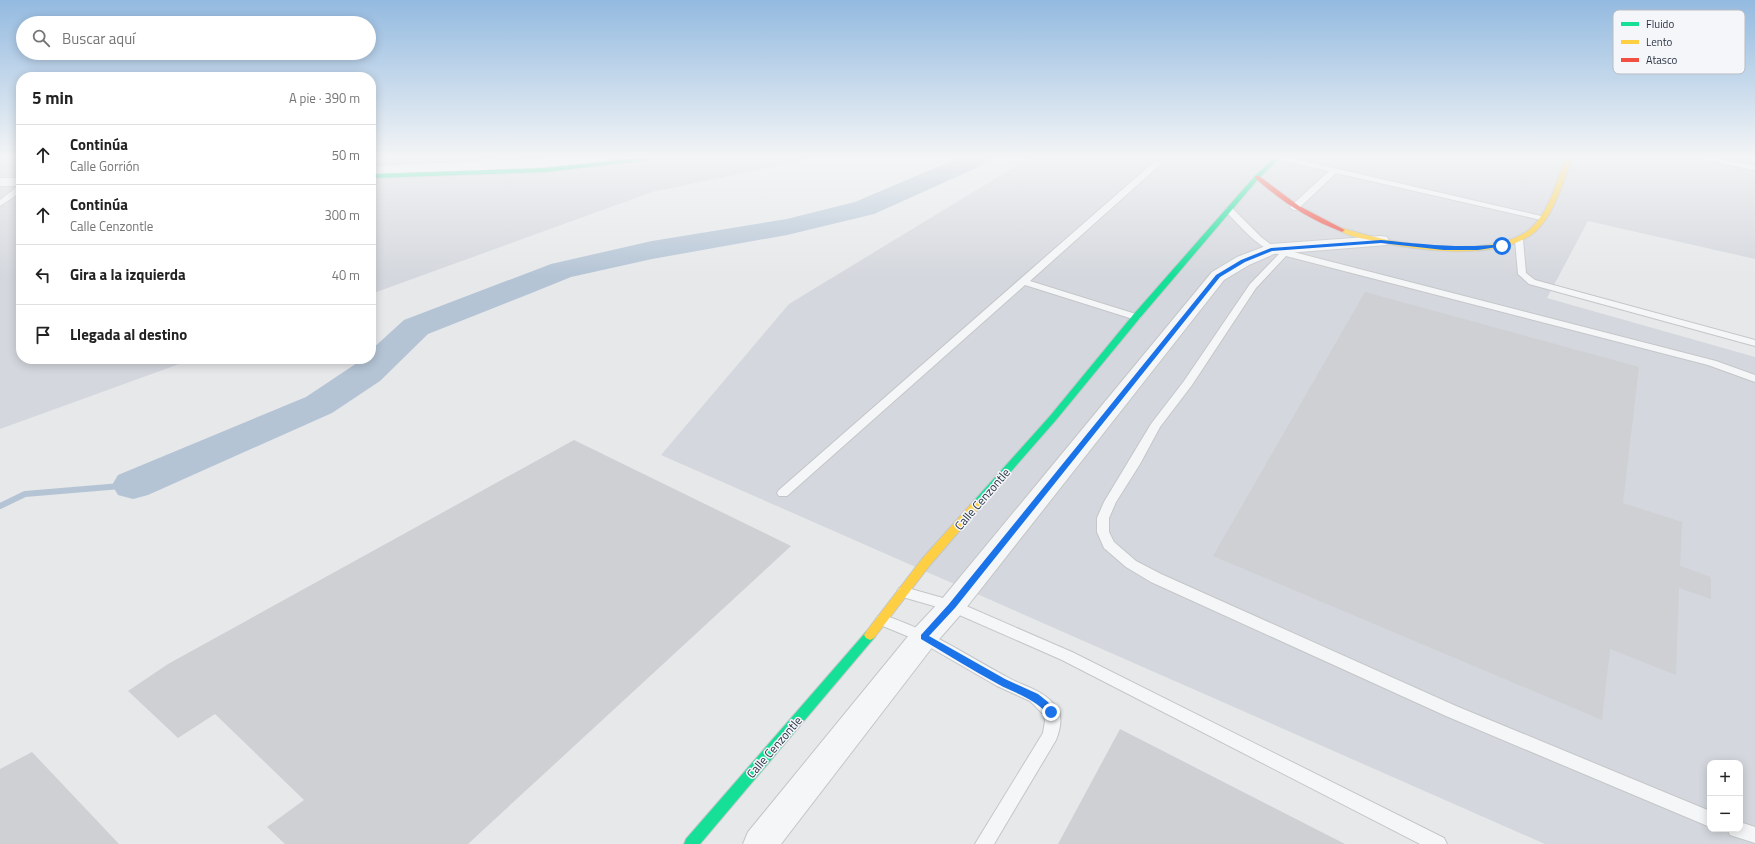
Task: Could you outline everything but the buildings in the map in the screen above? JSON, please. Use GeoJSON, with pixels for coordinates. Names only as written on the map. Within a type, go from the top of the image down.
{"type":"FeatureCollection","features":[{"type":"Feature","properties":{"kind":"street","name":"Calle Cenzontle"},"geometry":{"type":"LineString","coordinates":[[692,844],[883,620],[926,562],[1054,418],[1136,317],[1240,197]]}},
{"type":"Feature","properties":{"kind":"street"},"geometry":{"type":"LineString","coordinates":[[1279,197],[1294,208],[1326,224],[1381,241],[1437,248],[1478,248],[1502,246],[1519,240],[1533,231],[1551,197]]}},
{"type":"Feature","properties":{"kind":"street"},"geometry":{"type":"LineString","coordinates":[[760,844],[924,637],[952,606],[1218,276],[1243,261],[1277,251],[1381,241]]}},
{"type":"Feature","properties":{"kind":"lane"},"geometry":{"type":"LineString","coordinates":[[0,204],[9,197]]}},
{"type":"Feature","properties":{"kind":"lane"},"geometry":{"type":"LineString","coordinates":[[783,493],[1118,197]]}},
{"type":"Feature","properties":{"kind":"lane"},"geometry":{"type":"LineString","coordinates":[[1294,208],[1305,197]]}},
{"type":"Feature","properties":{"kind":"lane"},"geometry":{"type":"LineString","coordinates":[[1453,197],[1541,218]]}},
{"type":"Feature","properties":{"kind":"lane"},"geometry":{"type":"LineString","coordinates":[[1229,210],[1258,239],[1277,251],[1712,363],[1755,379]]}},
{"type":"Feature","properties":{"kind":"lane"},"geometry":{"type":"LineString","coordinates":[[1519,240],[1522,274],[1532,282],[1755,343]]}},
{"type":"Feature","properties":{"kind":"lane"},"geometry":{"type":"LineString","coordinates":[[1277,251],[1188,383],[1156,426],[1110,502],[1103,518],[1103,532],[1110,545],[1131,564],[1163,581],[1451,710],[1707,818]]}},
{"type":"Feature","properties":{"kind":"lane"},"geometry":{"type":"LineString","coordinates":[[1022,281],[1136,317]]}},
{"type":"Feature","properties":{"kind":"lane"},"geometry":{"type":"LineString","coordinates":[[904,592],[952,606],[1067,656],[1438,844]]}},
{"type":"Feature","properties":{"kind":"lane"},"geometry":{"type":"LineString","coordinates":[[883,620],[924,637],[1002,682],[1035,697],[1051,712],[1053,721],[1050,735],[984,844]]}},
{"type":"Feature","properties":{"kind":"lane"},"geometry":{"type":"LineString","coordinates":[[1743,831],[1755,835]]}},
{"type":"Feature","properties":{"kind":"shaded area"},"geometry":{"type":"Polygon","coordinates":[[[0,197],[16,197],[16,364],[179,364],[0,429],[0,197]]]}},
{"type":"Feature","properties":{"kind":"shaded area"},"geometry":{"type":"Polygon","coordinates":[[[376,197],[637,197],[376,292],[376,197]]]}},
{"type":"Feature","properties":{"kind":"shaded area"},"geometry":{"type":"Polygon","coordinates":[[[964,197],[1755,197],[1755,259],[1588,221],[1547,298],[1755,357],[1755,844],[1545,844],[661,455],[789,304],[964,197]]]}},
{"type":"Feature","properties":{"kind":"waterway"},"geometry":{"type":"LineString","coordinates":[[133,485],[319,405],[367,373],[416,327],[562,270],[652,250],[787,227],[864,208],[888,197]]}},
{"type":"Feature","properties":{"kind":"waterway"},"geometry":{"type":"LineString","coordinates":[[0,506],[25,494],[133,485]]}},
{"type":"Feature","properties":{"kind":"traffic: fast"},"geometry":{"type":"LineString","coordinates":[[976,505],[1053,418],[1136,317],[1239,197]]}},
{"type":"Feature","properties":{"kind":"traffic: fast"},"geometry":{"type":"LineString","coordinates":[[691,844],[870,635]]}},
{"type":"Feature","properties":{"kind":"traffic: slow"},"geometry":{"type":"LineString","coordinates":[[1342,230],[1361,236],[1411,246],[1467,249],[1492,247],[1515,241],[1532,231],[1538,225],[1554,197]]}},
{"type":"Feature","properties":{"kind":"traffic: slow"},"geometry":{"type":"LineString","coordinates":[[870,635],[926,562],[976,505]]}},
{"type":"Feature","properties":{"kind":"traffic: jam"},"geometry":{"type":"LineString","coordinates":[[1283,197],[1307,214],[1342,230]]}},
{"type":"Feature","properties":{"kind":"route"},"geometry":{"type":"LineString","coordinates":[[1051,712],[1035,697],[1002,682],[924,637],[952,606],[1218,276],[1228,268],[1271,249],[1381,241],[1444,248],[1502,246]]}}]}
